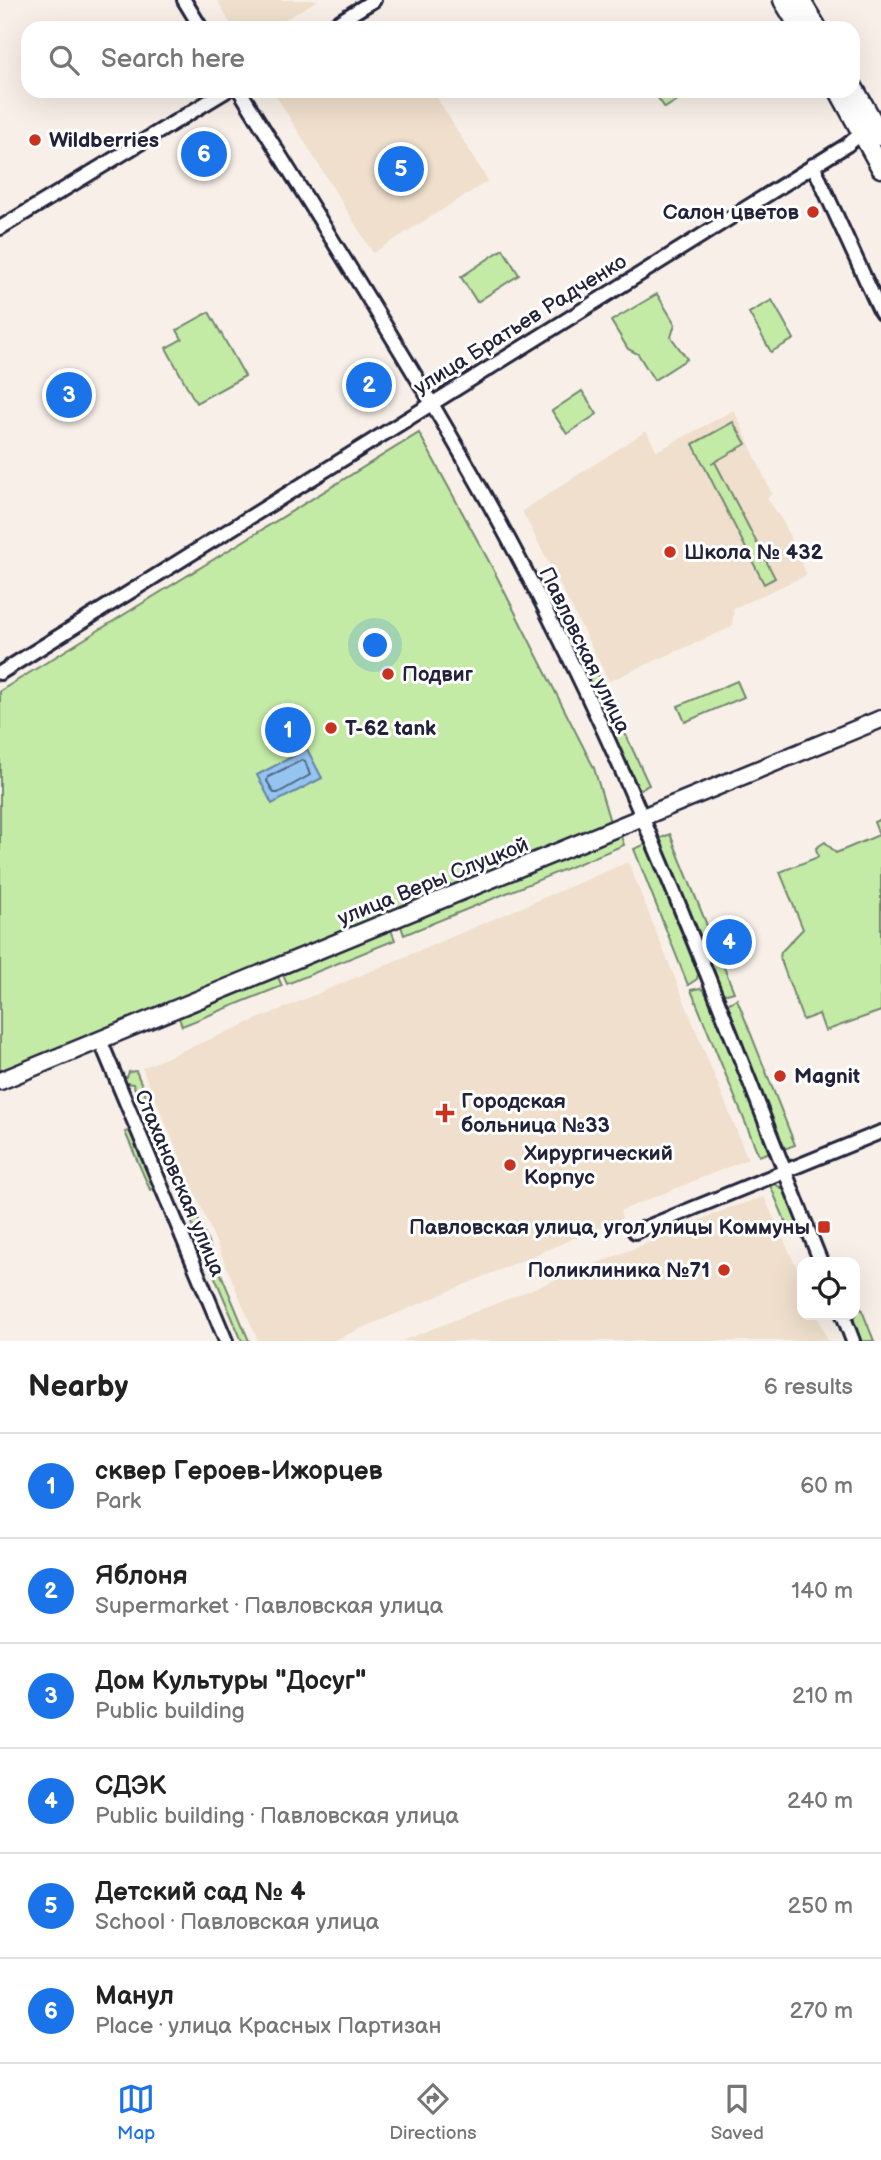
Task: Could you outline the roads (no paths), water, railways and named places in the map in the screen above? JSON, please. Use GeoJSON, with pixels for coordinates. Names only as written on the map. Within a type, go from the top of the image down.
{"type":"FeatureCollection","features":[{"type":"Feature","properties":{"kind":"main road"},"geometry":{"type":"LineString","coordinates":[[783,0],[796,21]]}},
{"type":"Feature","properties":{"kind":"main road"},"geometry":{"type":"LineString","coordinates":[[800,0],[813,21]]}},
{"type":"Feature","properties":{"kind":"main road"},"geometry":{"type":"LineString","coordinates":[[846,98],[875,127]]}},
{"type":"Feature","properties":{"kind":"main road"},"geometry":{"type":"LineString","coordinates":[[859,98],[875,127],[881,167]]}},
{"type":"Feature","properties":{"kind":"street"},"geometry":{"type":"LineString","coordinates":[[184,0],[197,21]]}},
{"type":"Feature","properties":{"kind":"street"},"geometry":{"type":"LineString","coordinates":[[340,21],[374,0]]}},
{"type":"Feature","properties":{"kind":"street"},"geometry":{"type":"LineString","coordinates":[[0,228],[214,98]]}},
{"type":"Feature","properties":{"kind":"street","name":"Павловская улица"},"geometry":{"type":"LineString","coordinates":[[244,98],[432,404],[552,622],[643,818],[819,1257]]}},
{"type":"Feature","properties":{"kind":"street","name":"улица Братьев Радченко"},"geometry":{"type":"LineString","coordinates":[[0,673],[875,127]]}},
{"type":"Feature","properties":{"kind":"street"},"geometry":{"type":"LineString","coordinates":[[813,165],[881,313]]}},
{"type":"Feature","properties":{"kind":"street","name":"улица Веры Слуцкой"},"geometry":{"type":"LineString","coordinates":[[0,1081],[881,719]]}},
{"type":"Feature","properties":{"kind":"street","name":"Стахановская улица"},"geometry":{"type":"LineString","coordinates":[[100,1040],[226,1341]]}},
{"type":"Feature","properties":{"kind":"street"},"geometry":{"type":"LineString","coordinates":[[635,1232],[881,1132]]}},
{"type":"Feature","properties":{"kind":"street"},"geometry":{"type":"LineString","coordinates":[[845,1320],[853,1341]]}},
{"type":"Feature","properties":{"kind":"water"},"geometry":{"type":"Polygon","coordinates":[[[307,749],[322,778],[272,804],[257,775],[307,749]]]}},
{"type":"Feature","properties":{"kind":"place","name":"Wildberries"},"geometry":{"type":"Point","coordinates":[35,140]}},
{"type":"Feature","properties":{"kind":"place","name":"Манул"},"geometry":{"type":"Point","coordinates":[204,154]}},
{"type":"Feature","properties":{"kind":"place","name":"Детский сад № 4"},"geometry":{"type":"Point","coordinates":[401,169]}},
{"type":"Feature","properties":{"kind":"place","name":"Салон цветов"},"geometry":{"type":"Point","coordinates":[813,212]}},
{"type":"Feature","properties":{"kind":"place","name":"Яблоня"},"geometry":{"type":"Point","coordinates":[369,385]}},
{"type":"Feature","properties":{"kind":"place","name":"Дом Культуры \"Досуг\""},"geometry":{"type":"Point","coordinates":[69,395]}},
{"type":"Feature","properties":{"kind":"place","name":"Школа № 432"},"geometry":{"type":"Point","coordinates":[670,552]}},
{"type":"Feature","properties":{"kind":"place","name":"Подвиг"},"geometry":{"type":"Point","coordinates":[388,674]}},
{"type":"Feature","properties":{"kind":"place","name":"T-62 tank"},"geometry":{"type":"Point","coordinates":[331,728]}},
{"type":"Feature","properties":{"kind":"place","name":"сквер Героев-Ижорцев"},"geometry":{"type":"Point","coordinates":[288,730]}},
{"type":"Feature","properties":{"kind":"place","name":"СДЭК"},"geometry":{"type":"Point","coordinates":[729,942]}},
{"type":"Feature","properties":{"kind":"place","name":"Magnit"},"geometry":{"type":"Point","coordinates":[780,1076]}},
{"type":"Feature","properties":{"kind":"place","name":"Городская больница №33"},"geometry":{"type":"Point","coordinates":[445,1113]}},
{"type":"Feature","properties":{"kind":"place","name":"Хирургический Корпус"},"geometry":{"type":"Point","coordinates":[510,1165]}},
{"type":"Feature","properties":{"kind":"place","name":"Павловская улица, угол улицы Коммуны"},"geometry":{"type":"Point","coordinates":[824,1227]}},
{"type":"Feature","properties":{"kind":"place","name":"Поликлиника №71"},"geometry":{"type":"Point","coordinates":[724,1270]}}]}
